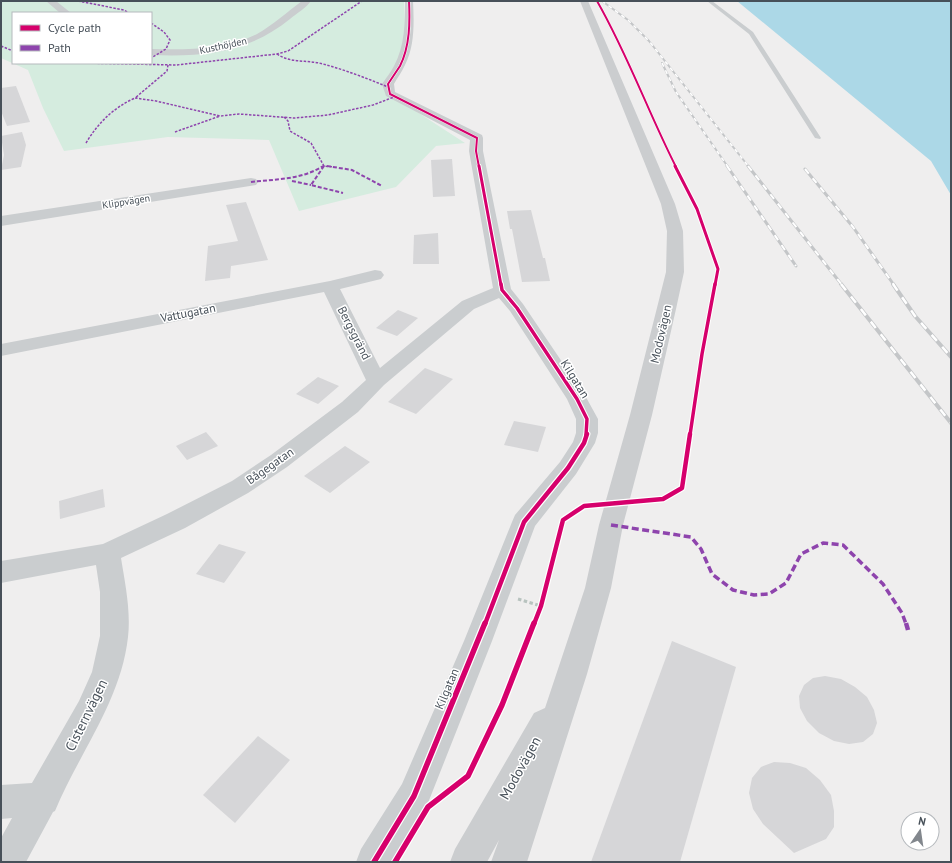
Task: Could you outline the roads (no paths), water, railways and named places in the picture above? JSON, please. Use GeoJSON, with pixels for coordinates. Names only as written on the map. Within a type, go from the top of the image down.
{"type":"FeatureCollection","features":[{"type":"Feature","properties":{"kind":"main road","name":"Modovägen"},"geometry":{"type":"LineString","coordinates":[[509,862],[572,674],[598,588],[611,525],[624,482],[675,272],[675,231],[668,204],[584,1]]}},
{"type":"Feature","properties":{"kind":"main road","name":"Modovägen"},"geometry":{"type":"LineString","coordinates":[[468,862],[572,674]]}},
{"type":"Feature","properties":{"kind":"street"},"geometry":{"type":"LineString","coordinates":[[50,1],[65,12]]}},
{"type":"Feature","properties":{"kind":"street","name":"Kusthöjden"},"geometry":{"type":"LineString","coordinates":[[152,52],[208,50],[235,45],[259,36],[307,1]]}},
{"type":"Feature","properties":{"kind":"street","name":"Kilgatan"},"geometry":{"type":"LineString","coordinates":[[374,862],[414,796],[478,641],[524,522],[568,468],[584,443],[587,433],[587,418],[577,399],[517,308],[502,290],[476,151],[477,138],[390,94],[388,84],[401,64],[406,50],[409,1]]}},
{"type":"Feature","properties":{"kind":"street","name":"Klippvägen"},"geometry":{"type":"LineString","coordinates":[[1,221],[251,182]]}},
{"type":"Feature","properties":{"kind":"street","name":"Vattugatan"},"geometry":{"type":"LineString","coordinates":[[1,350],[330,286],[375,275]]}},
{"type":"Feature","properties":{"kind":"street","name":"Bergsgränd"},"geometry":{"type":"LineString","coordinates":[[330,286],[377,381]]}},
{"type":"Feature","properties":{"kind":"street","name":"Bågegatan"},"geometry":{"type":"LineString","coordinates":[[1,572],[107,553],[176,521],[240,487],[279,461],[350,407],[377,381],[468,305],[502,290]]}},
{"type":"Feature","properties":{"kind":"street","name":"Cisternvägen"},"geometry":{"type":"LineString","coordinates":[[7,862],[43,799],[90,711],[107,672],[114,636],[113,592],[107,553]]}},
{"type":"Feature","properties":{"kind":"street"},"geometry":{"type":"LineString","coordinates":[[1,802],[43,799]]}},
{"type":"Feature","properties":{"kind":"lane"},"geometry":{"type":"LineString","coordinates":[[709,1],[752,33],[818,138]]}},
{"type":"Feature","properties":{"kind":"water"},"geometry":{"type":"Polygon","coordinates":[[[737,1],[951,1],[951,195],[931,161],[737,1]]]}},
{"type":"Feature","properties":{"kind":"railway"},"geometry":{"type":"LineString","coordinates":[[602,1],[628,20],[649,41],[749,167]]}},
{"type":"Feature","properties":{"kind":"railway"},"geometry":{"type":"LineString","coordinates":[[662,63],[676,92],[728,167]]}},
{"type":"Feature","properties":{"kind":"railway"},"geometry":{"type":"LineString","coordinates":[[727,166],[796,266]]}},
{"type":"Feature","properties":{"kind":"railway"},"geometry":{"type":"LineString","coordinates":[[748,166],[842,285]]}},
{"type":"Feature","properties":{"kind":"railway"},"geometry":{"type":"LineString","coordinates":[[805,169],[853,227],[894,285]]}},
{"type":"Feature","properties":{"kind":"railway"},"geometry":{"type":"LineString","coordinates":[[841,284],[951,423]]}},
{"type":"Feature","properties":{"kind":"railway"},"geometry":{"type":"LineString","coordinates":[[893,284],[915,316],[951,357]]}}]}
